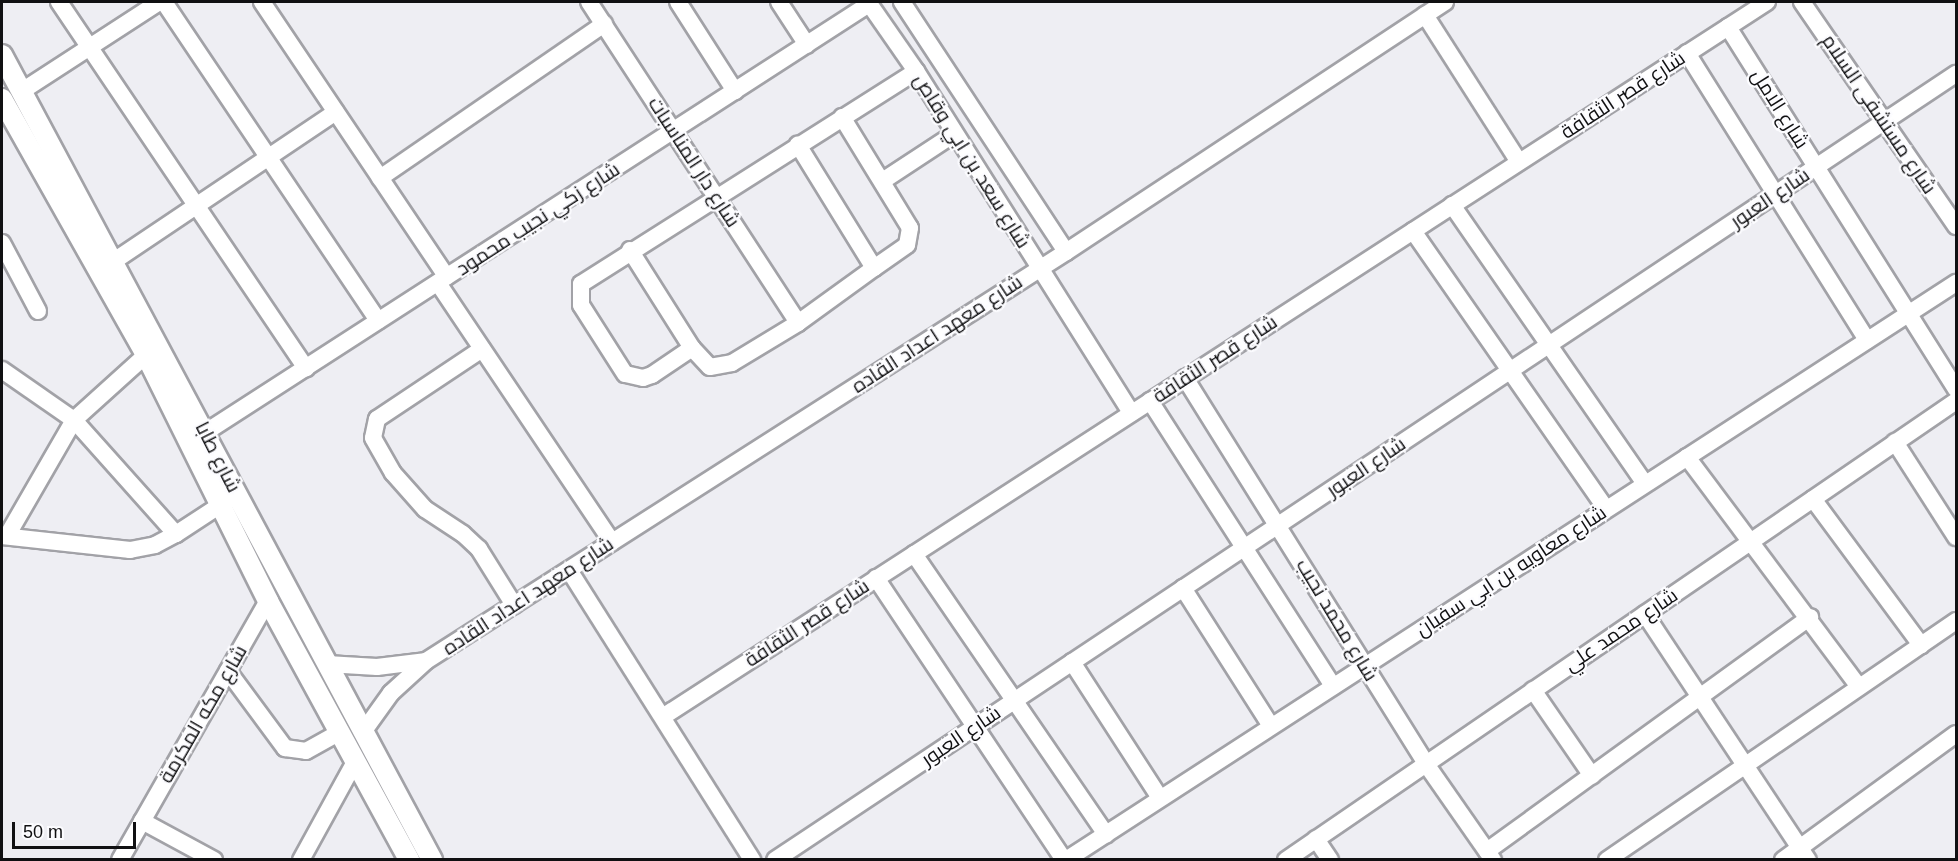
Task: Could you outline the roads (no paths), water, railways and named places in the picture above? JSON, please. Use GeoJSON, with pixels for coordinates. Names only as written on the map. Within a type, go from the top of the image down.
{"type":"FeatureCollection","features":[{"type":"Feature","properties":{"kind":"street"},"geometry":{"type":"LineString","coordinates":[[59,2],[306,368]]}},
{"type":"Feature","properties":{"kind":"street"},"geometry":{"type":"LineString","coordinates":[[22,91],[159,2]]}},
{"type":"Feature","properties":{"kind":"street"},"geometry":{"type":"LineString","coordinates":[[164,2],[378,321]]}},
{"type":"Feature","properties":{"kind":"street"},"geometry":{"type":"LineString","coordinates":[[262,2],[380,178],[482,349],[612,542]]}},
{"type":"Feature","properties":{"kind":"street","name":"شارع دار المناسبات"},"geometry":{"type":"LineString","coordinates":[[590,2],[798,323]]}},
{"type":"Feature","properties":{"kind":"street"},"geometry":{"type":"LineString","coordinates":[[678,2],[735,91]]}},
{"type":"Feature","properties":{"kind":"street"},"geometry":{"type":"LineString","coordinates":[[779,2],[807,45]]}},
{"type":"Feature","properties":{"kind":"street","name":"شارع سعد بن ابي وقاص"},"geometry":{"type":"LineString","coordinates":[[902,2],[1066,252]]}},
{"type":"Feature","properties":{"kind":"street","name":"شارع معهد اعداد القاده"},"geometry":{"type":"LineString","coordinates":[[363,732],[391,693],[426,661],[1066,252],[1445,2]]}},
{"type":"Feature","properties":{"kind":"street","name":"شارع قصر الثقافة"},"geometry":{"type":"LineString","coordinates":[[664,716],[1767,2]]}},
{"type":"Feature","properties":{"kind":"street","name":"شارع مستشفى السلام"},"geometry":{"type":"LineString","coordinates":[[1802,2],[1956,226]]}},
{"type":"Feature","properties":{"kind":"street","name":"شارع زكي نجيب محمود"},"geometry":{"type":"LineString","coordinates":[[206,432],[807,45],[868,3]]}},
{"type":"Feature","properties":{"kind":"street","name":"شارع سعد بن ابي وقاص"},"geometry":{"type":"LineString","coordinates":[[868,3],[916,71],[1131,413]]}},
{"type":"Feature","properties":{"kind":"street"},"geometry":{"type":"LineString","coordinates":[[1425,15],[1519,162]]}},
{"type":"Feature","properties":{"kind":"street"},"geometry":{"type":"LineString","coordinates":[[380,178],[604,24]]}},
{"type":"Feature","properties":{"kind":"street","name":"شارع الامل"},"geometry":{"type":"LineString","coordinates":[[1728,27],[1956,389]]}},
{"type":"Feature","properties":{"kind":"street"},"geometry":{"type":"LineString","coordinates":[[1687,53],[1867,340]]}},
{"type":"Feature","properties":{"kind":"street","name":"شارع طابا"},"geometry":{"type":"LineString","coordinates":[[3,61],[22,91],[206,432],[236,493],[432,860]]}},
{"type":"Feature","properties":{"kind":"street"},"geometry":{"type":"LineString","coordinates":[[692,348],[652,375],[633,378],[625,374],[580,305],[579,291],[587,278],[916,71]]}},
{"type":"Feature","properties":{"kind":"street","name":"شارع العبور"},"geometry":{"type":"LineString","coordinates":[[775,860],[1956,74]]}},
{"type":"Feature","properties":{"kind":"street","name":"شارع طابا"},"geometry":{"type":"LineString","coordinates":[[2,99],[146,355],[268,601],[409,860]]}},
{"type":"Feature","properties":{"kind":"street"},"geometry":{"type":"LineString","coordinates":[[114,261],[336,112]]}},
{"type":"Feature","properties":{"kind":"street"},"geometry":{"type":"LineString","coordinates":[[630,250],[703,363],[721,368],[798,323],[907,245],[910,238],[908,220],[842,117]]}},
{"type":"Feature","properties":{"kind":"street"},"geometry":{"type":"LineString","coordinates":[[884,180],[954,134]]}},
{"type":"Feature","properties":{"kind":"street"},"geometry":{"type":"LineString","coordinates":[[798,145],[874,268]]}},
{"type":"Feature","properties":{"kind":"street"},"geometry":{"type":"LineString","coordinates":[[1452,206],[1645,484]]}},
{"type":"Feature","properties":{"kind":"street"},"geometry":{"type":"LineString","coordinates":[[1413,231],[1606,510]]}},
{"type":"Feature","properties":{"kind":"street"},"geometry":{"type":"LineString","coordinates":[[2,243],[38,310]]}},
{"type":"Feature","properties":{"kind":"street","name":"شارع معاويه بن ابي سفيان"},"geometry":{"type":"LineString","coordinates":[[1065,860],[1956,283]]}},
{"type":"Feature","properties":{"kind":"street"},"geometry":{"type":"LineString","coordinates":[[482,349],[377,419],[372,430],[375,447],[393,473],[425,508],[463,534],[479,549],[514,605]]}},
{"type":"Feature","properties":{"kind":"street"},"geometry":{"type":"LineString","coordinates":[[146,355],[74,420],[4,536],[130,550],[155,545],[176,534],[236,493]]}},
{"type":"Feature","properties":{"kind":"street"},"geometry":{"type":"LineString","coordinates":[[2,370],[74,420],[176,534]]}},
{"type":"Feature","properties":{"kind":"street","name":"شارع محمد نجيب"},"geometry":{"type":"LineString","coordinates":[[1185,378],[1279,525],[1364,667],[1426,764],[1490,855]]}},
{"type":"Feature","properties":{"kind":"street","name":"شارع محمد نجيب"},"geometry":{"type":"LineString","coordinates":[[1150,401],[1333,687]]}},
{"type":"Feature","properties":{"kind":"street","name":"شارع محمد علي"},"geometry":{"type":"LineString","coordinates":[[1286,860],[1956,401]]}},
{"type":"Feature","properties":{"kind":"street"},"geometry":{"type":"LineString","coordinates":[[1895,442],[1956,537]]}},
{"type":"Feature","properties":{"kind":"street"},"geometry":{"type":"LineString","coordinates":[[1687,457],[1750,542],[1810,616],[1859,687]]}},
{"type":"Feature","properties":{"kind":"street"},"geometry":{"type":"LineString","coordinates":[[1813,499],[1921,645]]}},
{"type":"Feature","properties":{"kind":"street"},"geometry":{"type":"LineString","coordinates":[[914,554],[1106,834]]}},
{"type":"Feature","properties":{"kind":"street"},"geometry":{"type":"LineString","coordinates":[[569,570],[664,716],[752,860]]}},
{"type":"Feature","properties":{"kind":"street"},"geometry":{"type":"LineString","coordinates":[[876,578],[1065,860]]}},
{"type":"Feature","properties":{"kind":"street"},"geometry":{"type":"LineString","coordinates":[[1183,588],[1271,726]]}},
{"type":"Feature","properties":{"kind":"street","name":"شارع مكه المكرمة"},"geometry":{"type":"LineString","coordinates":[[120,860],[268,601]]}},
{"type":"Feature","properties":{"kind":"street"},"geometry":{"type":"LineString","coordinates":[[1645,614],[1804,853]]}},
{"type":"Feature","properties":{"kind":"street"},"geometry":{"type":"LineString","coordinates":[[1490,855],[1592,776],[1810,616]]}},
{"type":"Feature","properties":{"kind":"street"},"geometry":{"type":"LineString","coordinates":[[1607,860],[1955,623]]}},
{"type":"Feature","properties":{"kind":"street","name":"شارع معهد اعداد القاده"},"geometry":{"type":"LineString","coordinates":[[327,664],[377,667],[426,661]]}},
{"type":"Feature","properties":{"kind":"street"},"geometry":{"type":"LineString","coordinates":[[1072,662],[1160,798]]}},
{"type":"Feature","properties":{"kind":"street"},"geometry":{"type":"LineString","coordinates":[[228,671],[285,748],[306,751],[340,732]]}},
{"type":"Feature","properties":{"kind":"street"},"geometry":{"type":"LineString","coordinates":[[1533,690],[1592,776]]}},
{"type":"Feature","properties":{"kind":"street"},"geometry":{"type":"LineString","coordinates":[[1783,860],[1804,853],[1956,734]]}},
{"type":"Feature","properties":{"kind":"street"},"geometry":{"type":"LineString","coordinates":[[301,860],[356,760]]}},
{"type":"Feature","properties":{"kind":"street"},"geometry":{"type":"LineString","coordinates":[[142,821],[214,860]]}},
{"type":"Feature","properties":{"kind":"street"},"geometry":{"type":"LineString","coordinates":[[1316,839],[1330,860]]}}]}
